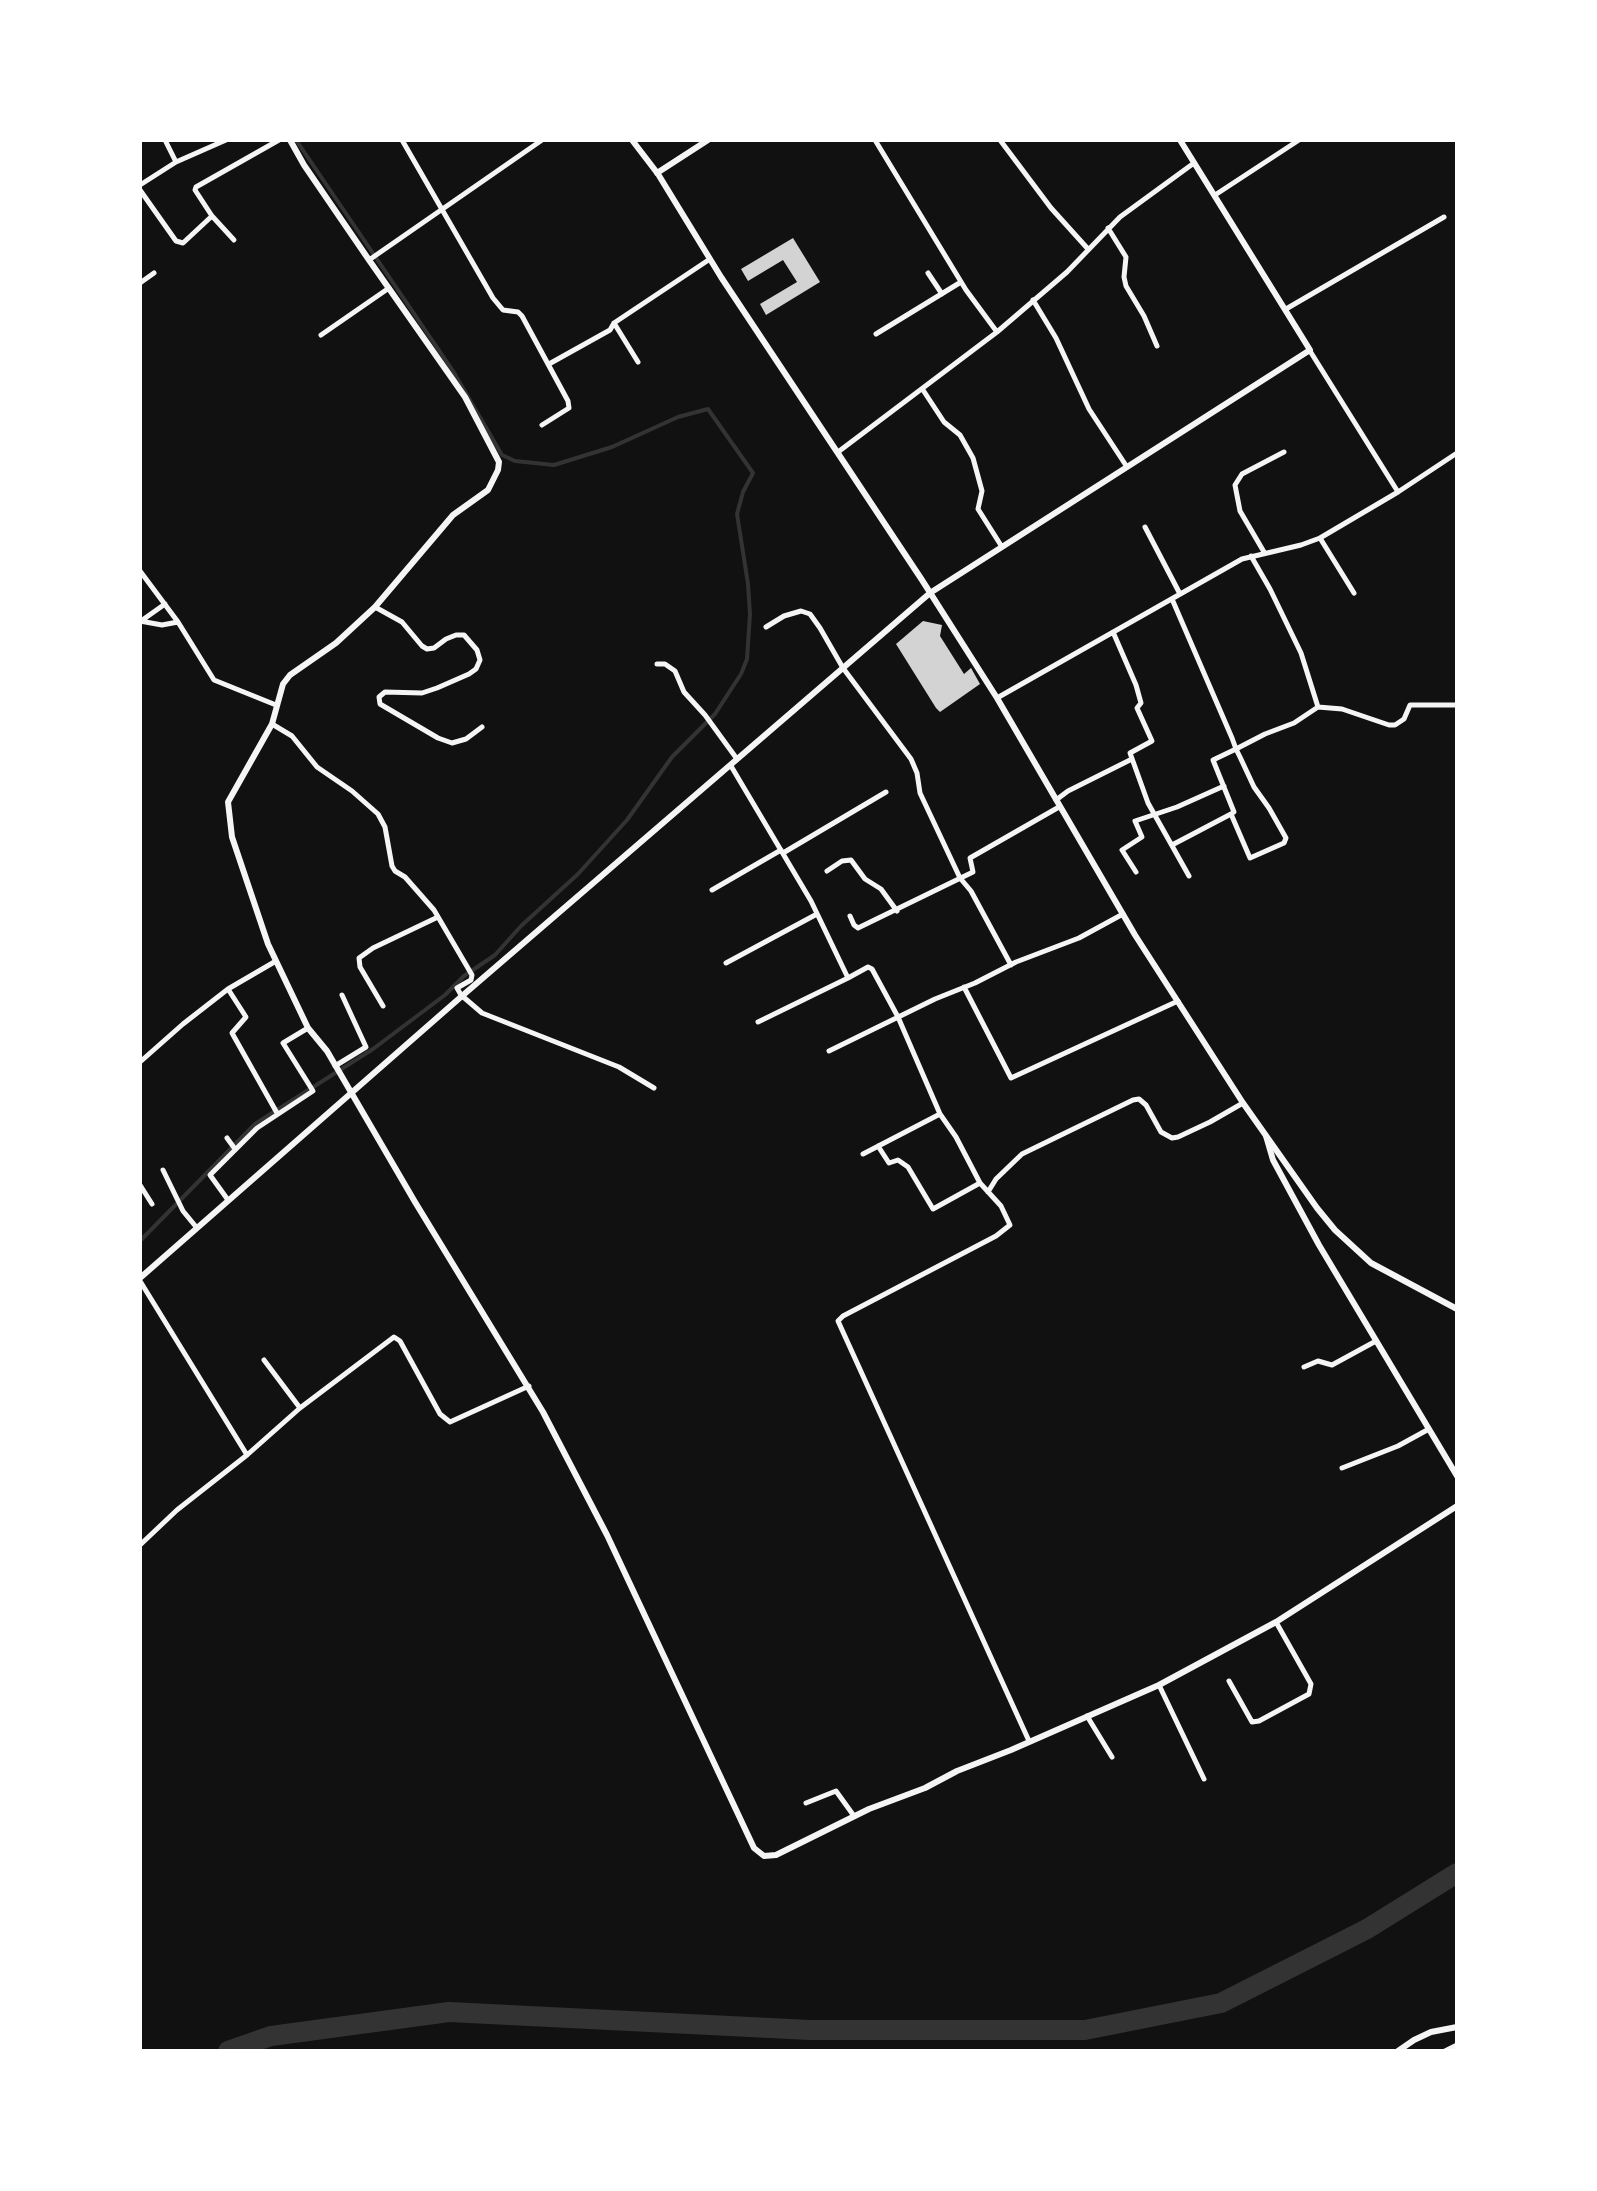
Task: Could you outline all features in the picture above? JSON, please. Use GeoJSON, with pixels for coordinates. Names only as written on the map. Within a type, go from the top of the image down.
{"type":"FeatureCollection","features":[{"type":"Feature","properties":{"kind":"main road"},"geometry":{"type":"LineString","coordinates":[[290,140],[465,397],[499,462],[488,490],[452,515],[375,606],[336,643],[290,675],[280,691],[272,724],[228,802],[232,837],[260,922],[308,1028],[327,1051],[529,1386],[606,1536],[754,1848],[764,1856],[776,1855],[854,1816],[1159,1685],[1276,1622],[1457,1506]]}},
{"type":"Feature","properties":{"kind":"main road"},"geometry":{"type":"LineString","coordinates":[[632,140],[930,593],[997,698],[1123,914],[1243,1103],[1317,1208],[1370,1263],[1457,1309]]}},
{"type":"Feature","properties":{"kind":"main road"},"geometry":{"type":"LineString","coordinates":[[657,173],[708,140]]}},
{"type":"Feature","properties":{"kind":"main road"},"geometry":{"type":"LineString","coordinates":[[141,1276],[930,593],[1310,350],[1180,140]]}},
{"type":"Feature","properties":{"kind":"main road"},"geometry":{"type":"LineString","coordinates":[[1266,1135],[1281,1176],[1457,1476]]}},
{"type":"Feature","properties":{"kind":"main road"},"geometry":{"type":"LineString","coordinates":[[1398,2051],[1431,2032],[1457,2027]]}},
{"type":"Feature","properties":{"kind":"street"},"geometry":{"type":"LineString","coordinates":[[165,140],[176,162]]}},
{"type":"Feature","properties":{"kind":"street"},"geometry":{"type":"LineString","coordinates":[[212,216],[185,242],[178,243],[140,188],[176,162],[226,140]]}},
{"type":"Feature","properties":{"kind":"street"},"geometry":{"type":"LineString","coordinates":[[234,240],[212,216],[196,187],[279,140]]}},
{"type":"Feature","properties":{"kind":"street"},"geometry":{"type":"LineString","coordinates":[[402,140],[493,298],[503,310],[522,316],[549,364],[569,405],[566,411],[542,425]]}},
{"type":"Feature","properties":{"kind":"street"},"geometry":{"type":"LineString","coordinates":[[373,257],[542,140]]}},
{"type":"Feature","properties":{"kind":"street"},"geometry":{"type":"LineString","coordinates":[[875,140],[961,282],[997,332]]}},
{"type":"Feature","properties":{"kind":"street"},"geometry":{"type":"LineString","coordinates":[[1000,140],[1050,208],[1088,249]]}},
{"type":"Feature","properties":{"kind":"street"},"geometry":{"type":"LineString","coordinates":[[1215,195],[1299,140]]}},
{"type":"Feature","properties":{"kind":"street"},"geometry":{"type":"LineString","coordinates":[[838,452],[997,332],[1067,272],[1108,228],[1194,162]]}},
{"type":"Feature","properties":{"kind":"street"},"geometry":{"type":"LineString","coordinates":[[1286,309],[1444,218]]}},
{"type":"Feature","properties":{"kind":"street"},"geometry":{"type":"LineString","coordinates":[[1108,228],[1126,257],[1126,286],[1158,346]]}},
{"type":"Feature","properties":{"kind":"street"},"geometry":{"type":"LineString","coordinates":[[549,364],[610,330],[614,323],[710,259]]}},
{"type":"Feature","properties":{"kind":"street"},"geometry":{"type":"LineString","coordinates":[[140,283],[154,272]]}},
{"type":"Feature","properties":{"kind":"street"},"geometry":{"type":"LineString","coordinates":[[928,274],[942,294]]}},
{"type":"Feature","properties":{"kind":"street"},"geometry":{"type":"LineString","coordinates":[[876,334],[961,282]]}},
{"type":"Feature","properties":{"kind":"street"},"geometry":{"type":"LineString","coordinates":[[321,336],[390,288]]}},
{"type":"Feature","properties":{"kind":"street"},"geometry":{"type":"LineString","coordinates":[[1033,300],[1056,338],[1089,409],[1126,467]]}},
{"type":"Feature","properties":{"kind":"street"},"geometry":{"type":"LineString","coordinates":[[614,323],[638,362]]}},
{"type":"Feature","properties":{"kind":"street"},"geometry":{"type":"LineString","coordinates":[[1310,350],[1398,492]]}},
{"type":"Feature","properties":{"kind":"street"},"geometry":{"type":"LineString","coordinates":[[923,390],[944,422],[960,434],[973,458],[982,491],[978,510],[1002,547]]}},
{"type":"Feature","properties":{"kind":"street"},"geometry":{"type":"LineString","coordinates":[[1264,552],[1240,511],[1234,485],[1242,474],[1284,452]]}},
{"type":"Feature","properties":{"kind":"street"},"geometry":{"type":"LineString","coordinates":[[997,698],[1242,559],[1320,538],[1457,452]]}},
{"type":"Feature","properties":{"kind":"street"},"geometry":{"type":"LineString","coordinates":[[1144,527],[1180,594]]}},
{"type":"Feature","properties":{"kind":"street"},"geometry":{"type":"LineString","coordinates":[[1320,538],[1354,594]]}},
{"type":"Feature","properties":{"kind":"street"},"geometry":{"type":"LineString","coordinates":[[1251,556],[1301,653],[1318,707]]}},
{"type":"Feature","properties":{"kind":"street"},"geometry":{"type":"LineString","coordinates":[[140,571],[217,683],[276,705]]}},
{"type":"Feature","properties":{"kind":"street"},"geometry":{"type":"LineString","coordinates":[[1172,598],[1254,787],[1270,808],[1286,841],[1250,858],[1230,814]]}},
{"type":"Feature","properties":{"kind":"street"},"geometry":{"type":"LineString","coordinates":[[140,621],[165,604]]}},
{"type":"Feature","properties":{"kind":"street"},"geometry":{"type":"LineString","coordinates":[[375,606],[402,622],[428,648],[464,635],[480,660],[469,674],[437,688],[384,692],[378,697],[380,704],[452,743],[466,739],[482,726]]}},
{"type":"Feature","properties":{"kind":"street"},"geometry":{"type":"LineString","coordinates":[[766,626],[792,613],[810,614],[844,668],[911,758],[920,793],[960,878],[1011,965]]}},
{"type":"Feature","properties":{"kind":"street"},"geometry":{"type":"LineString","coordinates":[[140,621],[162,625],[178,622]]}},
{"type":"Feature","properties":{"kind":"street"},"geometry":{"type":"LineString","coordinates":[[1113,632],[1136,685],[1141,703],[1136,708],[1152,742],[1130,753],[1154,815],[1189,876]]}},
{"type":"Feature","properties":{"kind":"street"},"geometry":{"type":"LineString","coordinates":[[657,664],[675,671],[684,692],[705,715],[734,762],[848,978]]}},
{"type":"Feature","properties":{"kind":"street"},"geometry":{"type":"LineString","coordinates":[[1172,845],[1234,812],[1213,760],[1304,718],[1318,707],[1342,709],[1389,725],[1404,719],[1410,705],[1457,704]]}},
{"type":"Feature","properties":{"kind":"street"},"geometry":{"type":"LineString","coordinates":[[272,724],[292,736],[322,772],[378,814],[386,828],[394,871],[406,877],[438,917],[472,975],[471,980],[456,988],[462,996],[482,1012],[619,1066],[654,1088]]}},
{"type":"Feature","properties":{"kind":"street"},"geometry":{"type":"LineString","coordinates":[[850,916],[858,928],[973,872],[970,858],[1058,803],[1068,791],[1132,758]]}},
{"type":"Feature","properties":{"kind":"street"},"geometry":{"type":"LineString","coordinates":[[1136,872],[1122,850],[1142,837],[1135,821],[1224,786]]}},
{"type":"Feature","properties":{"kind":"street"},"geometry":{"type":"LineString","coordinates":[[712,890],[886,792]]}},
{"type":"Feature","properties":{"kind":"street"},"geometry":{"type":"LineString","coordinates":[[827,871],[851,860],[898,910]]}},
{"type":"Feature","properties":{"kind":"street"},"geometry":{"type":"LineString","coordinates":[[726,963],[817,914]]}},
{"type":"Feature","properties":{"kind":"street"},"geometry":{"type":"LineString","coordinates":[[829,1051],[1011,965],[1079,938],[1123,914]]}},
{"type":"Feature","properties":{"kind":"street"},"geometry":{"type":"LineString","coordinates":[[382,1006],[359,958],[438,917]]}},
{"type":"Feature","properties":{"kind":"street"},"geometry":{"type":"LineString","coordinates":[[140,1062],[228,989],[276,961]]}},
{"type":"Feature","properties":{"kind":"street"},"geometry":{"type":"LineString","coordinates":[[758,1022],[870,968],[898,1017],[940,1114],[980,1183],[1010,1221],[1009,1227],[968,1251],[838,1321],[1029,1741]]}},
{"type":"Feature","properties":{"kind":"street"},"geometry":{"type":"LineString","coordinates":[[964,987],[1011,1078],[1178,1001]]}},
{"type":"Feature","properties":{"kind":"street"},"geometry":{"type":"LineString","coordinates":[[228,989],[246,1017],[232,1033],[277,1114]]}},
{"type":"Feature","properties":{"kind":"street"},"geometry":{"type":"LineString","coordinates":[[338,1070],[366,1048],[342,995]]}},
{"type":"Feature","properties":{"kind":"street"},"geometry":{"type":"LineString","coordinates":[[228,1200],[209,1176],[234,1148],[313,1091],[283,1043],[308,1028]]}},
{"type":"Feature","properties":{"kind":"street"},"geometry":{"type":"LineString","coordinates":[[988,1192],[1022,1154],[1133,1100],[1139,1099],[1146,1105],[1161,1132],[1172,1138],[1243,1103]]}},
{"type":"Feature","properties":{"kind":"street"},"geometry":{"type":"LineString","coordinates":[[862,1154],[940,1114]]}},
{"type":"Feature","properties":{"kind":"street"},"geometry":{"type":"LineString","coordinates":[[228,1138],[234,1148]]}},
{"type":"Feature","properties":{"kind":"street"},"geometry":{"type":"LineString","coordinates":[[878,1146],[889,1164],[898,1160],[908,1167],[932,1209],[980,1183]]}},
{"type":"Feature","properties":{"kind":"street"},"geometry":{"type":"LineString","coordinates":[[163,1170],[183,1211],[197,1228]]}},
{"type":"Feature","properties":{"kind":"street"},"geometry":{"type":"LineString","coordinates":[[140,1185],[152,1204]]}},
{"type":"Feature","properties":{"kind":"street"},"geometry":{"type":"LineString","coordinates":[[141,1276],[247,1455]]}},
{"type":"Feature","properties":{"kind":"street"},"geometry":{"type":"LineString","coordinates":[[140,1545],[300,1408],[394,1337],[400,1341],[440,1414],[450,1422],[529,1386]]}},
{"type":"Feature","properties":{"kind":"street"},"geometry":{"type":"LineString","coordinates":[[1304,1367],[1318,1360],[1332,1365],[1376,1341]]}},
{"type":"Feature","properties":{"kind":"street"},"geometry":{"type":"LineString","coordinates":[[264,1360],[300,1408]]}},
{"type":"Feature","properties":{"kind":"street"},"geometry":{"type":"LineString","coordinates":[[1342,1468],[1429,1429]]}},
{"type":"Feature","properties":{"kind":"street"},"geometry":{"type":"LineString","coordinates":[[1229,1681],[1252,1722],[1309,1694],[1311,1684],[1276,1622]]}},
{"type":"Feature","properties":{"kind":"street"},"geometry":{"type":"LineString","coordinates":[[1159,1685],[1204,1779]]}},
{"type":"Feature","properties":{"kind":"street"},"geometry":{"type":"LineString","coordinates":[[1087,1716],[1112,1757]]}},
{"type":"Feature","properties":{"kind":"street"},"geometry":{"type":"LineString","coordinates":[[806,1803],[836,1791],[854,1816]]}},
{"type":"Feature","properties":{"kind":"street"},"geometry":{"type":"LineString","coordinates":[[1445,2051],[1457,2045]]}},
{"type":"Feature","properties":{"kind":"building"},"geometry":{"type":"Polygon","coordinates":[[[793,238],[820,282],[766,315],[760,304],[797,282],[783,260],[748,281],[741,269],[793,238]]]}},
{"type":"Feature","properties":{"kind":"building"},"geometry":{"type":"Polygon","coordinates":[[[923,621],[942,625],[940,636],[964,674],[971,668],[980,684],[940,712],[896,644],[923,621]]]}},
{"type":"Feature","properties":{"kind":"waterway"},"geometry":{"type":"LineString","coordinates":[[140,1241],[255,1124],[373,1049],[495,955],[627,820],[672,757],[715,714],[747,659],[748,584],[737,514],[753,473],[708,409],[554,465],[515,461],[502,455],[453,371],[296,140]]}},
{"type":"Feature","properties":{"kind":"waterway"},"geometry":{"type":"LineString","coordinates":[[228,2051],[271,2036],[449,2012],[810,2030],[1085,2030],[1221,2003],[1367,1929],[1457,1873]]}}]}
